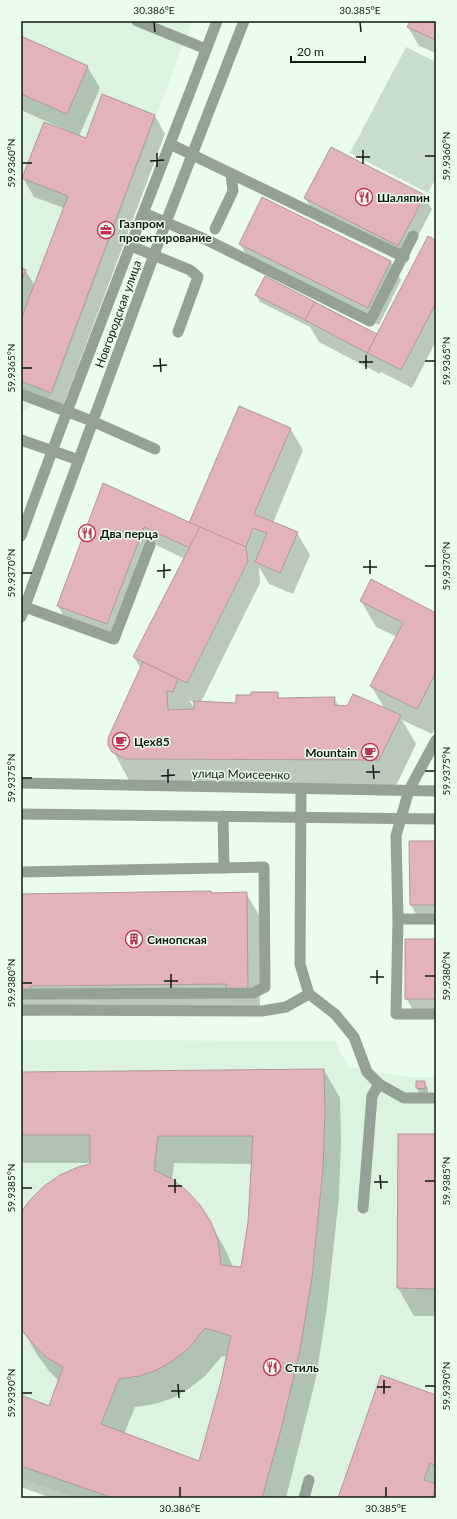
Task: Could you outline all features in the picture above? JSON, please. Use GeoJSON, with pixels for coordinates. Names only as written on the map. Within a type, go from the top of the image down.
{"type":"FeatureCollection","features":[{"type":"Feature","properties":{"kind":"street"},"geometry":{"type":"LineString","coordinates":[[137,21],[206,49]]}},
{"type":"Feature","properties":{"kind":"street","name":"Новгородская улица"},"geometry":{"type":"LineString","coordinates":[[21,536],[66,411],[144,213],[217,21]]}},
{"type":"Feature","properties":{"kind":"street","name":"Новгородская улица"},"geometry":{"type":"LineString","coordinates":[[23,612],[154,254],[244,21]]}},
{"type":"Feature","properties":{"kind":"street"},"geometry":{"type":"LineString","coordinates":[[170,144],[404,257]]}},
{"type":"Feature","properties":{"kind":"street"},"geometry":{"type":"LineString","coordinates":[[215,229],[233,191],[231,174]]}},
{"type":"Feature","properties":{"kind":"street"},"geometry":{"type":"LineString","coordinates":[[144,213],[207,240],[370,321],[414,236]]}},
{"type":"Feature","properties":{"kind":"street"},"geometry":{"type":"LineString","coordinates":[[131,246],[154,254],[190,270],[198,278],[178,332]]}},
{"type":"Feature","properties":{"kind":"street"},"geometry":{"type":"LineString","coordinates":[[21,394],[92,421],[155,449]]}},
{"type":"Feature","properties":{"kind":"street"},"geometry":{"type":"LineString","coordinates":[[21,440],[79,460]]}},
{"type":"Feature","properties":{"kind":"street"},"geometry":{"type":"LineString","coordinates":[[23,612],[114,639],[150,545]]}},
{"type":"Feature","properties":{"kind":"street"},"geometry":{"type":"LineString","coordinates":[[436,740],[409,790],[396,836],[398,919],[396,1014],[436,1014]]}},
{"type":"Feature","properties":{"kind":"street","name":"улица Моисеенко"},"geometry":{"type":"LineString","coordinates":[[21,784],[436,791]]}},
{"type":"Feature","properties":{"kind":"street"},"geometry":{"type":"LineString","coordinates":[[301,788],[300,964],[309,994],[335,1014],[354,1036],[367,1072],[379,1084],[404,1098],[436,1098]]}},
{"type":"Feature","properties":{"kind":"street"},"geometry":{"type":"LineString","coordinates":[[21,814],[436,819]]}},
{"type":"Feature","properties":{"kind":"street"},"geometry":{"type":"LineString","coordinates":[[223,816],[224,868]]}},
{"type":"Feature","properties":{"kind":"street"},"geometry":{"type":"LineString","coordinates":[[21,872],[264,867],[265,987],[253,993],[21,994]]}},
{"type":"Feature","properties":{"kind":"street"},"geometry":{"type":"LineString","coordinates":[[398,919],[436,919]]}},
{"type":"Feature","properties":{"kind":"street"},"geometry":{"type":"LineString","coordinates":[[21,1010],[262,1012],[286,1007],[309,994]]}},
{"type":"Feature","properties":{"kind":"street"},"geometry":{"type":"LineString","coordinates":[[362,1208],[372,1096],[379,1084]]}},
{"type":"Feature","properties":{"kind":"street"},"geometry":{"type":"LineString","coordinates":[[304,1498],[309,1480]]}},
{"type":"Feature","properties":{"kind":"shaded area"},"geometry":{"type":"Polygon","coordinates":[[[21,21],[192,21],[52,395],[21,412],[21,21]]]}},
{"type":"Feature","properties":{"kind":"shaded area"},"geometry":{"type":"Polygon","coordinates":[[[406,47],[436,62],[436,178],[428,193],[350,153],[406,47]]]}},
{"type":"Feature","properties":{"kind":"shaded area"},"geometry":{"type":"Polygon","coordinates":[[[21,1040],[335,1041],[348,1067],[407,1077],[436,1077],[436,1498],[76,1498],[21,1478],[21,1040]]]}},
{"type":"Feature","properties":{"kind":"building"},"geometry":{"type":"Polygon","coordinates":[[[410,21],[436,21],[436,40],[407,27],[410,21]]]}},
{"type":"Feature","properties":{"kind":"building"},"geometry":{"type":"Polygon","coordinates":[[[21,36],[88,66],[67,114],[21,94],[21,36]]]}},
{"type":"Feature","properties":{"kind":"building"},"geometry":{"type":"Polygon","coordinates":[[[102,94],[155,115],[51,393],[21,381],[21,319],[68,196],[22,178],[44,122],[86,138],[102,94]]]}},
{"type":"Feature","properties":{"kind":"building","name":"Шаляпин"},"geometry":{"type":"Polygon","coordinates":[[[331,147],[425,195],[398,246],[304,198],[331,147]]]}},
{"type":"Feature","properties":{"kind":"building"},"geometry":{"type":"Polygon","coordinates":[[[262,197],[391,261],[368,308],[239,244],[262,197]]]}},
{"type":"Feature","properties":{"kind":"building"},"geometry":{"type":"Polygon","coordinates":[[[428,236],[436,240],[436,303],[401,370],[367,353],[428,236]]]}},
{"type":"Feature","properties":{"kind":"building"},"geometry":{"type":"Polygon","coordinates":[[[21,267],[26,270],[21,282],[21,267]]]}},
{"type":"Feature","properties":{"kind":"building"},"geometry":{"type":"Polygon","coordinates":[[[265,276],[315,302],[305,320],[255,295],[265,276]]]}},
{"type":"Feature","properties":{"kind":"building"},"geometry":{"type":"Polygon","coordinates":[[[315,302],[377,334],[367,353],[305,320],[315,302]]]}},
{"type":"Feature","properties":{"kind":"building"},"geometry":{"type":"Polygon","coordinates":[[[239,406],[291,428],[254,514],[298,532],[280,573],[255,562],[267,533],[253,528],[246,547],[189,523],[239,406]]]}},
{"type":"Feature","properties":{"kind":"building"},"geometry":{"type":"Polygon","coordinates":[[[103,483],[200,527],[190,548],[144,527],[107,624],[57,606],[103,483]]]}},
{"type":"Feature","properties":{"kind":"building"},"geometry":{"type":"Polygon","coordinates":[[[200,527],[246,547],[248,561],[187,683],[133,657],[200,527]]]}},
{"type":"Feature","properties":{"kind":"building"},"geometry":{"type":"Polygon","coordinates":[[[371,579],[436,613],[436,672],[417,709],[370,686],[403,623],[360,601],[371,579]]]}},
{"type":"Feature","properties":{"kind":"building"},"geometry":{"type":"Polygon","coordinates":[[[143,662],[178,679],[173,692],[167,691],[168,710],[194,709],[194,701],[236,703],[236,695],[251,695],[251,692],[278,692],[278,698],[335,697],[334,705],[347,706],[353,694],[401,715],[379,760],[125,759],[112,752],[108,745],[108,738],[143,662]]]}},
{"type":"Feature","properties":{"kind":"building"},"geometry":{"type":"Polygon","coordinates":[[[409,841],[436,841],[436,905],[410,905],[409,841]]]}},
{"type":"Feature","properties":{"kind":"building","name":"Синопская"},"geometry":{"type":"Polygon","coordinates":[[[211,891],[211,893],[247,892],[248,990],[226,990],[226,984],[30,986],[30,994],[21,994],[21,894],[211,891]]]}},
{"type":"Feature","properties":{"kind":"building"},"geometry":{"type":"Polygon","coordinates":[[[405,939],[436,939],[436,999],[405,999],[405,939]]]}},
{"type":"Feature","properties":{"kind":"building"},"geometry":{"type":"Polygon","coordinates":[[[324,1069],[325,1110],[323,1169],[312,1278],[300,1350],[282,1426],[262,1498],[113,1498],[21,1466],[21,1395],[49,1406],[63,1367],[46,1357],[21,1329],[21,1212],[30,1200],[44,1186],[60,1175],[78,1167],[90,1164],[90,1135],[21,1135],[21,1072],[324,1069]],[[158,1136],[154,1170],[172,1179],[187,1191],[200,1205],[211,1222],[218,1240],[221,1265],[241,1267],[248,1222],[253,1136],[158,1136]],[[205,1328],[189,1348],[174,1360],[157,1370],[139,1376],[119,1379],[101,1424],[199,1461],[221,1381],[231,1336],[205,1328]]]}},
{"type":"Feature","properties":{"kind":"building"},"geometry":{"type":"Polygon","coordinates":[[[416,1081],[425,1081],[425,1089],[416,1088],[416,1081]]]}},
{"type":"Feature","properties":{"kind":"building"},"geometry":{"type":"Polygon","coordinates":[[[398,1134],[436,1134],[436,1289],[397,1288],[398,1134]]]}},
{"type":"Feature","properties":{"kind":"building"},"geometry":{"type":"Polygon","coordinates":[[[381,1375],[436,1395],[436,1466],[430,1463],[424,1480],[436,1484],[433,1498],[338,1498],[381,1375]]]}},
{"type":"Feature","properties":{"kind":"place","name":"Шаляпин"},"geometry":{"type":"Point","coordinates":[364,197]}},
{"type":"Feature","properties":{"kind":"place","name":"Газпром проектирование"},"geometry":{"type":"Point","coordinates":[106,230]}},
{"type":"Feature","properties":{"kind":"place","name":"Два перца"},"geometry":{"type":"Point","coordinates":[87,533]}},
{"type":"Feature","properties":{"kind":"place","name":"Цех85"},"geometry":{"type":"Point","coordinates":[121,741]}},
{"type":"Feature","properties":{"kind":"place","name":"Mountain"},"geometry":{"type":"Point","coordinates":[370,752]}},
{"type":"Feature","properties":{"kind":"place","name":"Синопская"},"geometry":{"type":"Point","coordinates":[134,939]}},
{"type":"Feature","properties":{"kind":"place","name":"Стиль"},"geometry":{"type":"Point","coordinates":[272,1367]}}]}
